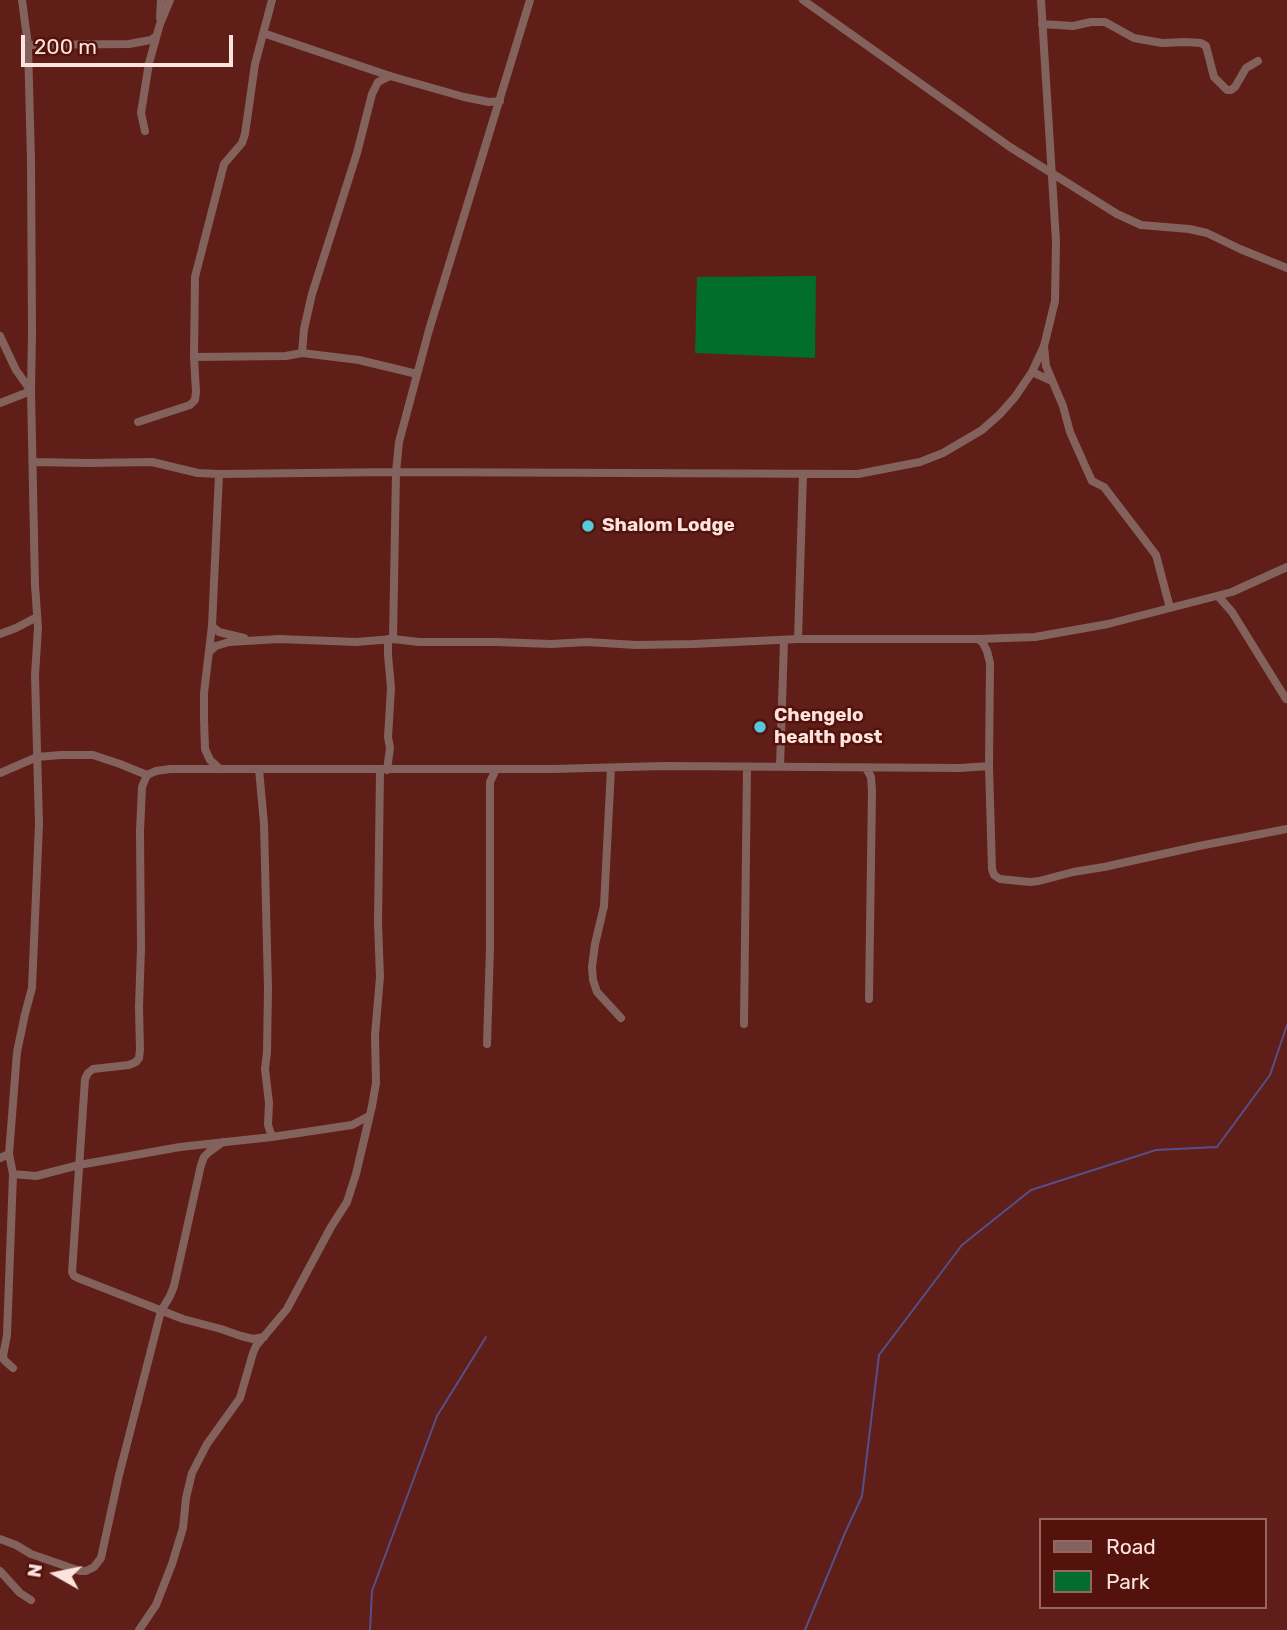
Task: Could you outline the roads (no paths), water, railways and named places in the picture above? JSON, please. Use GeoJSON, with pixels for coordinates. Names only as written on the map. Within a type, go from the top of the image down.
{"type":"FeatureCollection","features":[{"type":"Feature","properties":{"kind":"street"},"geometry":{"type":"LineString","coordinates":[[13,1368],[3,1356],[7,1335],[13,1174],[4,1156],[17,1052],[32,988],[39,824],[28,45],[22,0]]}},
{"type":"Feature","properties":{"kind":"street"},"geometry":{"type":"LineString","coordinates":[[160,24],[161,0]]}},
{"type":"Feature","properties":{"kind":"street"},"geometry":{"type":"LineString","coordinates":[[145,131],[141,113],[149,63],[170,0]]}},
{"type":"Feature","properties":{"kind":"street"},"geometry":{"type":"LineString","coordinates":[[138,422],[190,405],[195,400],[195,277],[223,164],[242,143],[246,134],[255,64],[272,0]]}},
{"type":"Feature","properties":{"kind":"street"},"geometry":{"type":"LineString","coordinates":[[139,1630],[156,1605],[172,1564],[183,1528],[192,1473],[207,1444],[240,1398],[256,1346],[287,1309],[347,1202],[356,1174],[376,1083],[375,1035],[380,977],[378,923],[384,770],[390,748],[388,737],[391,688],[388,655],[391,639],[399,442],[441,292],[530,0]]}},
{"type":"Feature","properties":{"kind":"street"},"geometry":{"type":"LineString","coordinates":[[803,0],[999,140],[1117,214],[1140,225],[1207,233],[1287,268]]}},
{"type":"Feature","properties":{"kind":"street"},"geometry":{"type":"LineString","coordinates":[[33,462],[152,461],[198,473],[219,474],[858,474],[920,462],[943,453],[982,430],[1015,397],[1032,372],[1044,346],[1055,301],[1056,241],[1041,0]]}},
{"type":"Feature","properties":{"kind":"street"},"geometry":{"type":"LineString","coordinates":[[1042,24],[1073,26],[1105,22],[1134,38],[1162,43],[1201,43],[1206,46],[1214,77],[1227,90],[1235,87],[1246,68],[1258,61]]}},
{"type":"Feature","properties":{"kind":"street"},"geometry":{"type":"LineString","coordinates":[[263,33],[390,76],[464,97],[489,102],[500,101]]}},
{"type":"Feature","properties":{"kind":"street"},"geometry":{"type":"LineString","coordinates":[[28,45],[129,44],[151,40],[157,35]]}},
{"type":"Feature","properties":{"kind":"street"},"geometry":{"type":"LineString","coordinates":[[302,353],[312,294],[372,94],[378,82],[390,76]]}},
{"type":"Feature","properties":{"kind":"street"},"geometry":{"type":"LineString","coordinates":[[0,336],[16,370],[31,391]]}},
{"type":"Feature","properties":{"kind":"street"},"geometry":{"type":"LineString","coordinates":[[1044,346],[1046,366],[1070,432],[1092,481],[1104,487],[1156,555],[1170,608]]}},
{"type":"Feature","properties":{"kind":"street"},"geometry":{"type":"LineString","coordinates":[[194,357],[286,356],[302,353],[359,360],[417,374]]}},
{"type":"Feature","properties":{"kind":"street"},"geometry":{"type":"LineString","coordinates":[[1032,372],[1052,381]]}},
{"type":"Feature","properties":{"kind":"street"},"geometry":{"type":"LineString","coordinates":[[0,403],[31,391]]}},
{"type":"Feature","properties":{"kind":"street"},"geometry":{"type":"LineString","coordinates":[[219,474],[212,626],[204,693],[205,749],[210,760],[222,769]]}},
{"type":"Feature","properties":{"kind":"street"},"geometry":{"type":"LineString","coordinates":[[798,639],[803,474]]}},
{"type":"Feature","properties":{"kind":"street"},"geometry":{"type":"LineString","coordinates":[[209,652],[223,643],[305,639],[356,642],[391,639],[419,642],[587,642],[636,645],[784,639],[1035,638],[1108,624],[1218,596],[1287,567]]}},
{"type":"Feature","properties":{"kind":"street"},"geometry":{"type":"LineString","coordinates":[[1218,596],[1233,612],[1286,699]]}},
{"type":"Feature","properties":{"kind":"street"},"geometry":{"type":"LineString","coordinates":[[0,637],[37,617]]}},
{"type":"Feature","properties":{"kind":"street"},"geometry":{"type":"LineString","coordinates":[[212,626],[219,632],[253,640]]}},
{"type":"Feature","properties":{"kind":"street"},"geometry":{"type":"LineString","coordinates":[[780,767],[784,639]]}},
{"type":"Feature","properties":{"kind":"street"},"geometry":{"type":"LineString","coordinates":[[978,639],[983,643],[990,663],[992,869],[1000,879],[1039,881],[1287,829]]}},
{"type":"Feature","properties":{"kind":"street"},"geometry":{"type":"LineString","coordinates":[[188,769],[197,763],[205,749]]}},
{"type":"Feature","properties":{"kind":"street"},"geometry":{"type":"LineString","coordinates":[[0,773],[37,757],[93,755],[147,775]]}},
{"type":"Feature","properties":{"kind":"street"},"geometry":{"type":"LineString","coordinates":[[264,1337],[253,1339],[183,1320],[74,1276],[72,1266],[85,1079],[93,1069],[136,1062],[141,1050],[140,831],[142,788],[147,775],[156,771],[188,769],[989,766]]}},
{"type":"Feature","properties":{"kind":"street"},"geometry":{"type":"LineString","coordinates":[[744,1024],[747,767]]}},
{"type":"Feature","properties":{"kind":"street"},"geometry":{"type":"LineString","coordinates":[[611,768],[604,906],[592,967],[597,992],[621,1018]]}},
{"type":"Feature","properties":{"kind":"street"},"geometry":{"type":"LineString","coordinates":[[866,768],[871,777],[872,791],[869,999]]}},
{"type":"Feature","properties":{"kind":"street"},"geometry":{"type":"LineString","coordinates":[[259,769],[266,884],[268,1027],[265,1069],[269,1103],[268,1125],[272,1137]]}},
{"type":"Feature","properties":{"kind":"street"},"geometry":{"type":"LineString","coordinates":[[480,769],[490,782],[487,1044]]}},
{"type":"Feature","properties":{"kind":"street"},"geometry":{"type":"LineString","coordinates":[[490,782],[496,769]]}},
{"type":"Feature","properties":{"kind":"street"},"geometry":{"type":"LineString","coordinates":[[13,1174],[36,1176],[68,1167],[197,1145],[352,1125],[369,1116]]}},
{"type":"Feature","properties":{"kind":"street"},"geometry":{"type":"LineString","coordinates":[[259,1138],[268,1125]]}},
{"type":"Feature","properties":{"kind":"street"},"geometry":{"type":"LineString","coordinates":[[352,1125],[365,1135]]}},
{"type":"Feature","properties":{"kind":"street"},"geometry":{"type":"LineString","coordinates":[[0,1539],[31,1554],[86,1571],[94,1567],[101,1558],[160,1311],[174,1286],[201,1165],[204,1157],[223,1142]]}},
{"type":"Feature","properties":{"kind":"street"},"geometry":{"type":"LineString","coordinates":[[197,1145],[204,1157]]}},
{"type":"Feature","properties":{"kind":"street"},"geometry":{"type":"LineString","coordinates":[[68,1167],[78,1177]]}},
{"type":"Feature","properties":{"kind":"street"},"geometry":{"type":"LineString","coordinates":[[242,1336],[253,1353]]}},
{"type":"Feature","properties":{"kind":"street"},"geometry":{"type":"LineString","coordinates":[[0,1571],[20,1593],[31,1600]]}},
{"type":"Feature","properties":{"kind":"waterway"},"geometry":{"type":"LineString","coordinates":[[805,1630],[862,1496],[879,1355],[962,1245],[1031,1190],[1156,1150],[1217,1147],[1270,1075],[1287,1025]]}},
{"type":"Feature","properties":{"kind":"waterway"},"geometry":{"type":"LineString","coordinates":[[370,1630],[372,1591],[437,1416],[486,1337]]}},
{"type":"Feature","properties":{"kind":"place","name":"Shalom Lodge"},"geometry":{"type":"Point","coordinates":[588,526]}},
{"type":"Feature","properties":{"kind":"place","name":"Chengelo health post"},"geometry":{"type":"Point","coordinates":[760,727]}}]}
